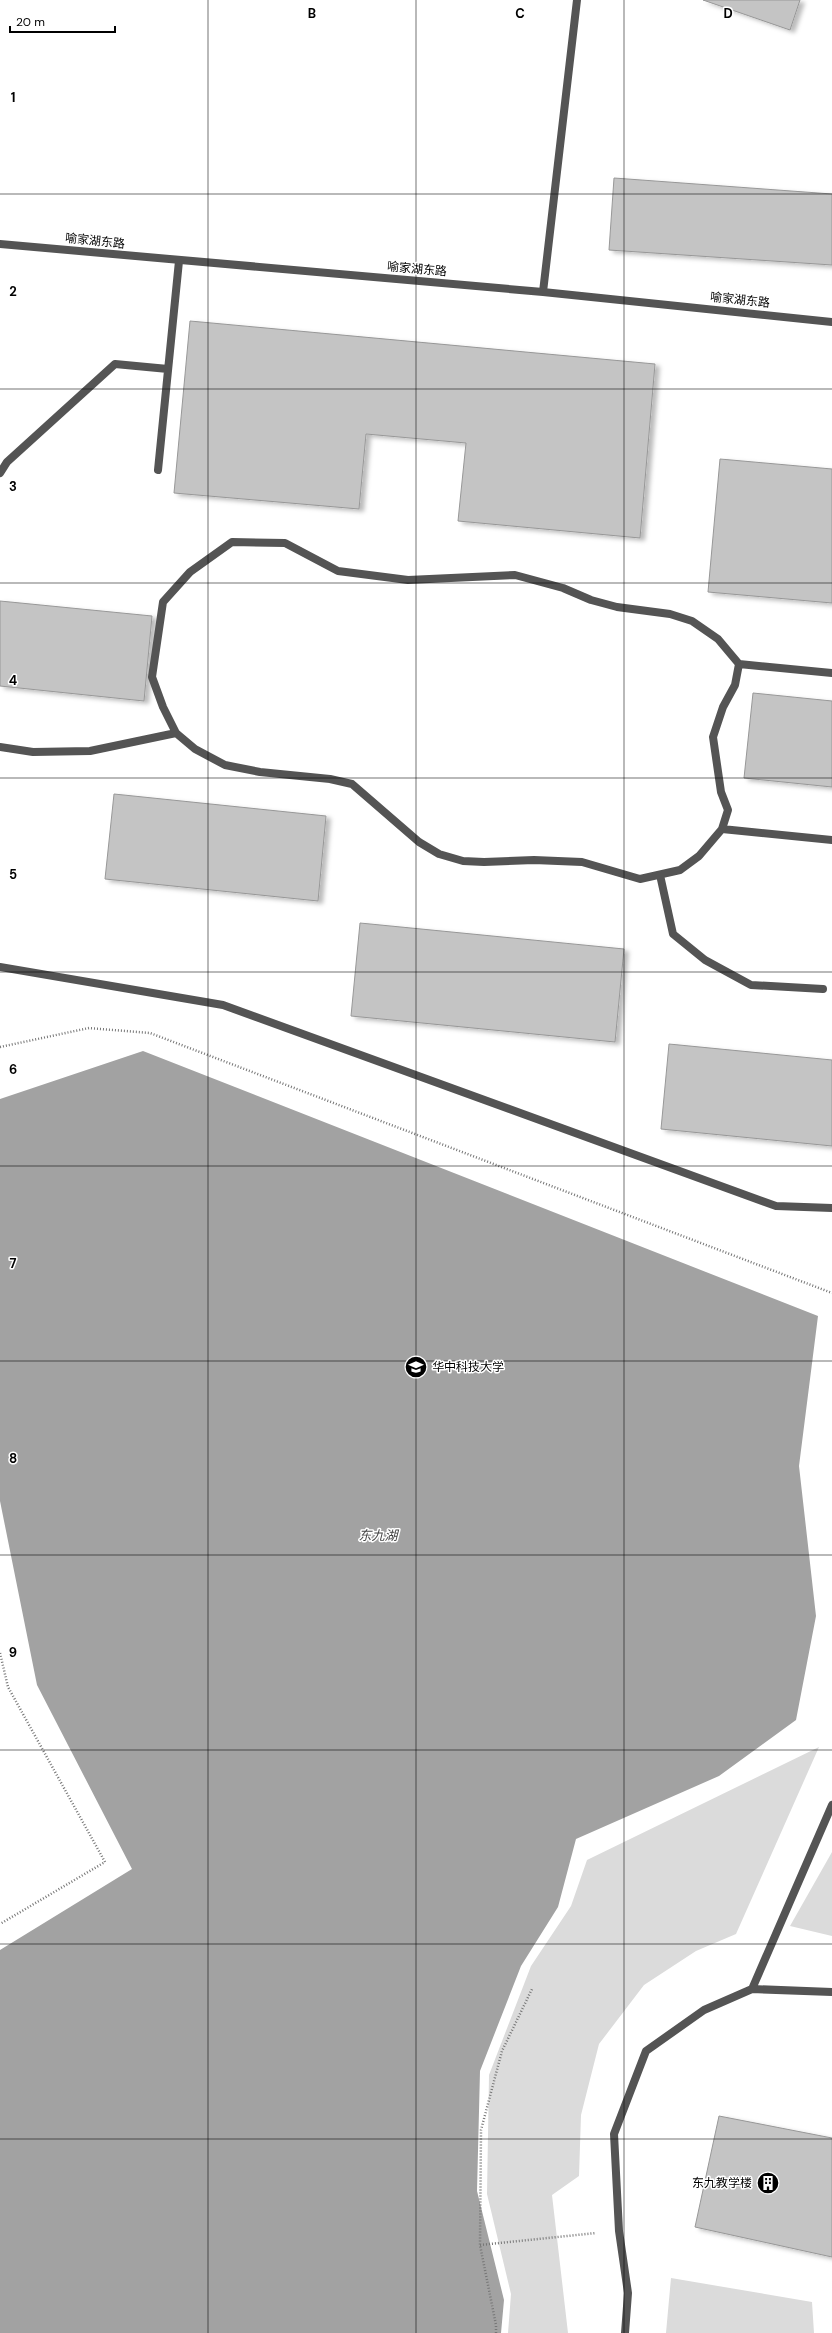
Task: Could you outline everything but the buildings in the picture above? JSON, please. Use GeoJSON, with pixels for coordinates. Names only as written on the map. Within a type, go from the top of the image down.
{"type":"FeatureCollection","features":[{"type":"Feature","properties":{"kind":"street"},"geometry":{"type":"LineString","coordinates":[[543,292],[577,0]]}},
{"type":"Feature","properties":{"kind":"street","name":"喻家湖东路"},"geometry":{"type":"LineString","coordinates":[[0,244],[543,292],[832,322]]}},
{"type":"Feature","properties":{"kind":"street"},"geometry":{"type":"LineString","coordinates":[[158,470],[179,261]]}},
{"type":"Feature","properties":{"kind":"street"},"geometry":{"type":"LineString","coordinates":[[0,473],[7,462],[115,364],[168,369]]}},
{"type":"Feature","properties":{"kind":"street"},"geometry":{"type":"LineString","coordinates":[[739,664],[735,685],[723,707],[713,737],[721,792],[728,810],[722,829],[699,856],[680,870],[640,879],[582,862],[556,860],[463,861],[439,854],[419,842],[352,784],[330,779],[260,772],[225,765],[195,749],[176,733],[163,707],[152,677],[163,602],[190,572],[232,542],[285,543],[338,571],[408,580],[515,575],[563,588],[591,600],[617,607],[670,614],[692,621],[718,639],[739,664],[832,673]]}},
{"type":"Feature","properties":{"kind":"street"},"geometry":{"type":"LineString","coordinates":[[0,747],[33,752],[90,751],[176,733]]}},
{"type":"Feature","properties":{"kind":"street"},"geometry":{"type":"LineString","coordinates":[[722,829],[832,840]]}},
{"type":"Feature","properties":{"kind":"street"},"geometry":{"type":"LineString","coordinates":[[660,875],[673,934],[705,960],[751,985],[823,989]]}},
{"type":"Feature","properties":{"kind":"street"},"geometry":{"type":"LineString","coordinates":[[0,967],[223,1005],[776,1206],[832,1208]]}},
{"type":"Feature","properties":{"kind":"street"},"geometry":{"type":"LineString","coordinates":[[752,1989],[832,1805]]}},
{"type":"Feature","properties":{"kind":"street"},"geometry":{"type":"LineString","coordinates":[[625,2333],[628,2293],[619,2231],[614,2134],[646,2050],[704,2010],[752,1989],[832,1992]]}},
{"type":"Feature","properties":{"kind":"path"},"geometry":{"type":"LineString","coordinates":[[0,1047],[89,1028],[150,1033],[832,1293]]}},
{"type":"Feature","properties":{"kind":"path"},"geometry":{"type":"LineString","coordinates":[[0,1653],[8,1686],[105,1862],[0,1924]]}},
{"type":"Feature","properties":{"kind":"path"},"geometry":{"type":"LineString","coordinates":[[496,2333],[496,2325],[480,2245],[481,2130],[502,2051],[532,1989]]}},
{"type":"Feature","properties":{"kind":"path"},"geometry":{"type":"LineString","coordinates":[[480,2245],[619,2231]]}},
{"type":"Feature","properties":{"kind":"shaded area"},"geometry":{"type":"Polygon","coordinates":[[[819,1747],[736,1934],[696,1951],[644,1985],[599,2044],[581,2115],[579,2176],[552,2195],[568,2333],[508,2333],[511,2294],[487,2194],[489,2075],[531,1966],[571,1906],[587,1860],[819,1747]]]}},
{"type":"Feature","properties":{"kind":"shaded area"},"geometry":{"type":"Polygon","coordinates":[[[832,1852],[832,1936],[790,1926],[832,1852]]]}},
{"type":"Feature","properties":{"kind":"shaded area"},"geometry":{"type":"Polygon","coordinates":[[[671,2278],[812,2302],[814,2333],[666,2333],[671,2278]]]}},
{"type":"Feature","properties":{"kind":"water","name":"东九湖"},"geometry":{"type":"Polygon","coordinates":[[[143,1051],[818,1316],[799,1466],[816,1616],[796,1720],[719,1776],[576,1839],[558,1907],[521,1966],[480,2071],[477,2191],[504,2300],[501,2333],[0,2333],[0,1950],[132,1869],[37,1685],[0,1501],[0,1099],[143,1051]]]}},
{"type":"Feature","properties":{"kind":"place","name":"华中科技大学"},"geometry":{"type":"Point","coordinates":[416,1367]}},
{"type":"Feature","properties":{"kind":"place","name":"东九教学楼"},"geometry":{"type":"Point","coordinates":[768,2183]}}]}
